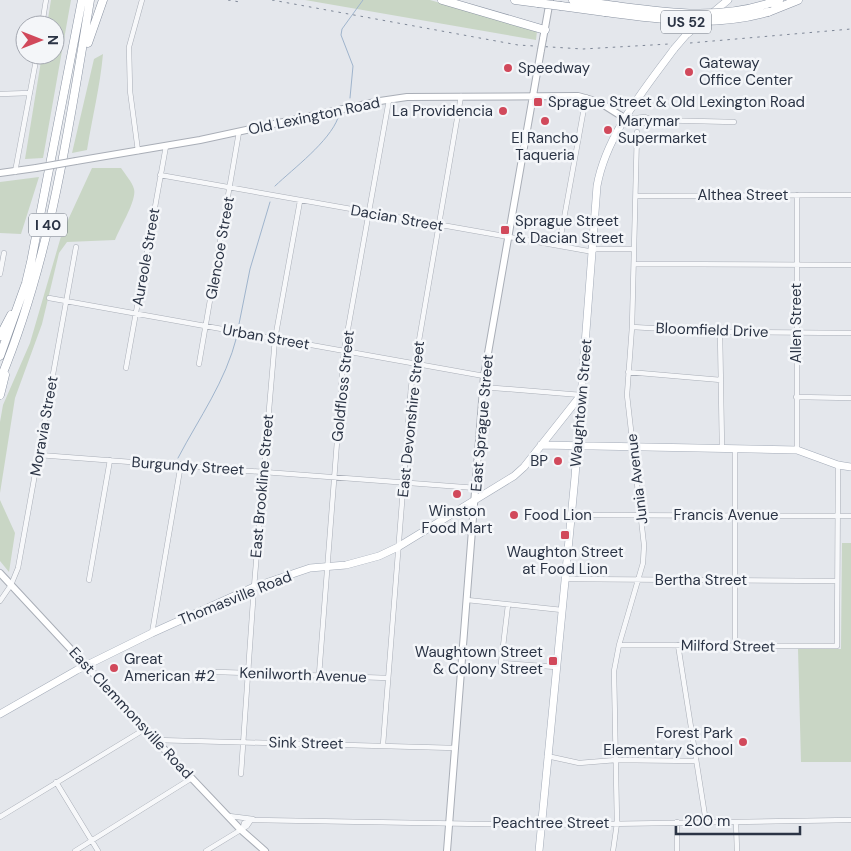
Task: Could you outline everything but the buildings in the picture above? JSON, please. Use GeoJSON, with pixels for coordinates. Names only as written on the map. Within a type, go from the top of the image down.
{"type":"FeatureCollection","features":[{"type":"Feature","properties":{"kind":"highway"},"geometry":{"type":"LineString","coordinates":[[75,36],[76,0]]}},
{"type":"Feature","properties":{"kind":"highway","name":"I 40"},"geometry":{"type":"LineString","coordinates":[[0,356],[26,284],[39,227],[82,0]]}},
{"type":"Feature","properties":{"kind":"highway","name":"I 40"},"geometry":{"type":"LineString","coordinates":[[0,380],[10,356],[39,267],[75,91],[90,0]]}},
{"type":"Feature","properties":{"kind":"highway"},"geometry":{"type":"LineString","coordinates":[[75,91],[91,29],[102,0]]}},
{"type":"Feature","properties":{"kind":"highway"},"geometry":{"type":"LineString","coordinates":[[442,0],[545,30]]}},
{"type":"Feature","properties":{"kind":"highway","name":"US 52"},"geometry":{"type":"LineString","coordinates":[[515,0],[561,6],[706,14],[737,12],[779,0]]}},
{"type":"Feature","properties":{"kind":"highway","name":"US 52"},"geometry":{"type":"LineString","coordinates":[[573,0],[606,8],[706,22],[738,19],[768,12],[798,0]]}},
{"type":"Feature","properties":{"kind":"highway"},"geometry":{"type":"LineString","coordinates":[[0,336],[26,284]]}},
{"type":"Feature","properties":{"kind":"highway"},"geometry":{"type":"LineString","coordinates":[[0,395],[10,356]]}},
{"type":"Feature","properties":{"kind":"main road","name":"East Sprague Street"},"geometry":{"type":"LineString","coordinates":[[447,851],[476,488],[482,387],[550,0]]}},
{"type":"Feature","properties":{"kind":"main road","name":"Waughtown Street"},"geometry":{"type":"LineString","coordinates":[[539,851],[577,447],[599,172],[608,148],[674,49],[686,35],[728,0]]}},
{"type":"Feature","properties":{"kind":"main road","name":"Old Lexington Road"},"geometry":{"type":"LineString","coordinates":[[0,173],[166,146],[389,100],[461,96],[533,95],[586,97],[604,104],[626,119]]}},
{"type":"Feature","properties":{"kind":"main road","name":"Thomasville Road"},"geometry":{"type":"LineString","coordinates":[[0,714],[85,666],[152,633],[254,587],[292,573],[364,562],[398,547],[514,476],[581,395]]}},
{"type":"Feature","properties":{"kind":"main road"},"geometry":{"type":"LineString","coordinates":[[541,445],[797,450],[838,465],[851,467]]}},
{"type":"Feature","properties":{"kind":"main road","name":"East Clemmonsville Road"},"geometry":{"type":"LineString","coordinates":[[0,573],[226,815],[265,851]]}},
{"type":"Feature","properties":{"kind":"street"},"geometry":{"type":"LineString","coordinates":[[44,15],[46,0]]}},
{"type":"Feature","properties":{"kind":"street"},"geometry":{"type":"LineString","coordinates":[[138,151],[130,91],[129,47],[142,0]]}},
{"type":"Feature","properties":{"kind":"street"},"geometry":{"type":"LineString","coordinates":[[15,172],[35,65]]}},
{"type":"Feature","properties":{"kind":"street"},"geometry":{"type":"LineString","coordinates":[[0,94],[30,93]]}},
{"type":"Feature","properties":{"kind":"street","name":"East Devonshire Street"},"geometry":{"type":"LineString","coordinates":[[383,745],[414,363],[461,96]]}},
{"type":"Feature","properties":{"kind":"street"},"geometry":{"type":"LineString","coordinates":[[559,246],[586,97]]}},
{"type":"Feature","properties":{"kind":"street","name":"Goldfloss Street"},"geometry":{"type":"LineString","coordinates":[[319,675],[344,351],[389,100]]}},
{"type":"Feature","properties":{"kind":"street"},"geometry":{"type":"LineString","coordinates":[[626,119],[646,117],[653,120],[734,122]]}},
{"type":"Feature","properties":{"kind":"street","name":"Glencoe Street"},"geometry":{"type":"LineString","coordinates":[[200,364],[239,132]]}},
{"type":"Feature","properties":{"kind":"street","name":"Junia Avenue"},"geometry":{"type":"LineString","coordinates":[[613,851],[617,822],[614,671],[618,645],[638,580],[644,545],[627,395],[632,327],[637,132]]}},
{"type":"Feature","properties":{"kind":"street","name":"Aureole Street"},"geometry":{"type":"LineString","coordinates":[[126,368],[166,146]]}},
{"type":"Feature","properties":{"kind":"street","name":"Dacian Street"},"geometry":{"type":"LineString","coordinates":[[160,175],[438,226],[559,246],[592,250],[634,249]]}},
{"type":"Feature","properties":{"kind":"street","name":"Allen Street"},"geometry":{"type":"LineString","coordinates":[[797,195],[797,450]]}},
{"type":"Feature","properties":{"kind":"street","name":"Althea Street"},"geometry":{"type":"LineString","coordinates":[[636,196],[851,195]]}},
{"type":"Feature","properties":{"kind":"street","name":"East Brookline Street"},"geometry":{"type":"LineString","coordinates":[[241,774],[254,587],[275,339],[300,201]]}},
{"type":"Feature","properties":{"kind":"street","name":"Moravia Street"},"geometry":{"type":"LineString","coordinates":[[0,601],[11,585],[18,568],[76,247]]}},
{"type":"Feature","properties":{"kind":"street"},"geometry":{"type":"LineString","coordinates":[[0,274],[4,253]]}},
{"type":"Feature","properties":{"kind":"street"},"geometry":{"type":"LineString","coordinates":[[634,264],[851,265]]}},
{"type":"Feature","properties":{"kind":"street","name":"Urban Street"},"geometry":{"type":"LineString","coordinates":[[49,298],[484,376]]}},
{"type":"Feature","properties":{"kind":"street","name":"Bloomfield Drive"},"geometry":{"type":"LineString","coordinates":[[632,327],[720,332],[851,333]]}},
{"type":"Feature","properties":{"kind":"street"},"geometry":{"type":"LineString","coordinates":[[720,332],[722,448]]}},
{"type":"Feature","properties":{"kind":"street"},"geometry":{"type":"LineString","coordinates":[[628,372],[721,380]]}},
{"type":"Feature","properties":{"kind":"street"},"geometry":{"type":"LineString","coordinates":[[482,387],[581,395]]}},
{"type":"Feature","properties":{"kind":"street"},"geometry":{"type":"LineString","coordinates":[[796,397],[851,398]]}},
{"type":"Feature","properties":{"kind":"street"},"geometry":{"type":"LineString","coordinates":[[735,449],[735,645]]}},
{"type":"Feature","properties":{"kind":"street","name":"Burgundy Street"},"geometry":{"type":"LineString","coordinates":[[39,454],[476,488]]}},
{"type":"Feature","properties":{"kind":"street"},"geometry":{"type":"LineString","coordinates":[[89,580],[110,460]]}},
{"type":"Feature","properties":{"kind":"street"},"geometry":{"type":"LineString","coordinates":[[152,633],[181,464]]}},
{"type":"Feature","properties":{"kind":"street"},"geometry":{"type":"LineString","coordinates":[[838,465],[838,581]]}},
{"type":"Feature","properties":{"kind":"street","name":"Francis Avenue"},"geometry":{"type":"LineString","coordinates":[[570,516],[851,516]]}},
{"type":"Feature","properties":{"kind":"street","name":"Bertha Street"},"geometry":{"type":"LineString","coordinates":[[564,579],[838,581]]}},
{"type":"Feature","properties":{"kind":"street","name":"Milford Street"},"geometry":{"type":"LineString","coordinates":[[618,645],[837,646],[838,581]]}},
{"type":"Feature","properties":{"kind":"street"},"geometry":{"type":"LineString","coordinates":[[467,600],[562,610]]}},
{"type":"Feature","properties":{"kind":"street"},"geometry":{"type":"LineString","coordinates":[[508,605],[501,663],[556,667]]}},
{"type":"Feature","properties":{"kind":"street"},"geometry":{"type":"LineString","coordinates":[[678,645],[706,822]]}},
{"type":"Feature","properties":{"kind":"street","name":"Kenilworth Avenue"},"geometry":{"type":"LineString","coordinates":[[217,672],[388,678]]}},
{"type":"Feature","properties":{"kind":"street"},"geometry":{"type":"LineString","coordinates":[[0,817],[145,729]]}},
{"type":"Feature","properties":{"kind":"street","name":"Sink Street"},"geometry":{"type":"LineString","coordinates":[[156,740],[455,748]]}},
{"type":"Feature","properties":{"kind":"street"},"geometry":{"type":"LineString","coordinates":[[547,756],[579,763],[616,760],[696,761]]}},
{"type":"Feature","properties":{"kind":"street"},"geometry":{"type":"LineString","coordinates":[[75,851],[192,778]]}},
{"type":"Feature","properties":{"kind":"street"},"geometry":{"type":"LineString","coordinates":[[56,782],[98,851]]}},
{"type":"Feature","properties":{"kind":"street","name":"Peachtree Street"},"geometry":{"type":"LineString","coordinates":[[226,815],[254,820],[541,825],[617,822],[851,820]]}},
{"type":"Feature","properties":{"kind":"street"},"geometry":{"type":"LineString","coordinates":[[206,851],[242,828],[244,823],[254,820]]}},
{"type":"Feature","properties":{"kind":"street"},"geometry":{"type":"LineString","coordinates":[[677,822],[677,851]]}},
{"type":"Feature","properties":{"kind":"street"},"geometry":{"type":"LineString","coordinates":[[736,822],[737,851]]}},
{"type":"Feature","properties":{"kind":"green space"},"geometry":{"type":"Polygon","coordinates":[[[51,0],[71,0],[65,34],[65,15],[49,15],[51,0]]]}},
{"type":"Feature","properties":{"kind":"green space"},"geometry":{"type":"Polygon","coordinates":[[[305,0],[430,0],[537,31],[536,40],[305,0]]]}},
{"type":"Feature","properties":{"kind":"green space"},"geometry":{"type":"Polygon","coordinates":[[[103,54],[87,150],[72,153],[94,59],[103,54]]]}},
{"type":"Feature","properties":{"kind":"green space"},"geometry":{"type":"Polygon","coordinates":[[[40,65],[59,65],[43,158],[25,159],[40,65]]]}},
{"type":"Feature","properties":{"kind":"green space"},"geometry":{"type":"Polygon","coordinates":[[[92,168],[121,168],[133,186],[133,200],[115,240],[67,242],[59,253],[42,324],[15,398],[0,493],[0,422],[3,405],[30,343],[62,233],[92,168]]]}},
{"type":"Feature","properties":{"kind":"green space"},"geometry":{"type":"Polygon","coordinates":[[[39,177],[21,234],[0,233],[0,182],[39,177]]]}},
{"type":"Feature","properties":{"kind":"green space"},"geometry":{"type":"Polygon","coordinates":[[[0,500],[15,533],[9,572],[0,561],[0,500]]]}},
{"type":"Feature","properties":{"kind":"green space"},"geometry":{"type":"Polygon","coordinates":[[[842,543],[851,543],[851,762],[801,762],[798,649],[841,649],[842,543]]]}},
{"type":"Feature","properties":{"kind":"waterway"},"geometry":{"type":"LineString","coordinates":[[350,98],[353,66],[341,35],[342,29],[363,0]]}},
{"type":"Feature","properties":{"kind":"waterway"},"geometry":{"type":"LineString","coordinates":[[275,186],[319,145],[338,118]]}},
{"type":"Feature","properties":{"kind":"waterway"},"geometry":{"type":"LineString","coordinates":[[239,324],[250,269],[270,202]]}},
{"type":"Feature","properties":{"kind":"waterway"},"geometry":{"type":"LineString","coordinates":[[178,458],[219,384],[237,336]]}},
{"type":"Feature","properties":{"kind":"railway"},"geometry":{"type":"LineString","coordinates":[[228,0],[240,2]]}},
{"type":"Feature","properties":{"kind":"railway"},"geometry":{"type":"LineString","coordinates":[[272,0],[518,45],[583,49],[669,44]]}},
{"type":"Feature","properties":{"kind":"railway"},"geometry":{"type":"LineString","coordinates":[[690,43],[851,29]]}},
{"type":"Feature","properties":{"kind":"place","name":"Speedway"},"geometry":{"type":"Point","coordinates":[508,68]}},
{"type":"Feature","properties":{"kind":"place","name":"Gateway Office Center"},"geometry":{"type":"Point","coordinates":[689,72]}},
{"type":"Feature","properties":{"kind":"place","name":"Sprague Street & Old Lexington Road"},"geometry":{"type":"Point","coordinates":[538,102]}},
{"type":"Feature","properties":{"kind":"place","name":"La Providencia"},"geometry":{"type":"Point","coordinates":[503,111]}},
{"type":"Feature","properties":{"kind":"place","name":"El Rancho Taqueria"},"geometry":{"type":"Point","coordinates":[545,121]}},
{"type":"Feature","properties":{"kind":"place","name":"Marymar Supermarket"},"geometry":{"type":"Point","coordinates":[608,130]}},
{"type":"Feature","properties":{"kind":"place","name":"Sprague Street & Dacian Street"},"geometry":{"type":"Point","coordinates":[505,230]}},
{"type":"Feature","properties":{"kind":"place","name":"BP"},"geometry":{"type":"Point","coordinates":[558,461]}},
{"type":"Feature","properties":{"kind":"place","name":"Winston Food Mart"},"geometry":{"type":"Point","coordinates":[457,494]}},
{"type":"Feature","properties":{"kind":"place","name":"Food Lion"},"geometry":{"type":"Point","coordinates":[514,515]}},
{"type":"Feature","properties":{"kind":"place","name":"Waughton Street at Food Lion"},"geometry":{"type":"Point","coordinates":[565,535]}},
{"type":"Feature","properties":{"kind":"place","name":"Waughtown Street & Colony Street"},"geometry":{"type":"Point","coordinates":[553,661]}},
{"type":"Feature","properties":{"kind":"place","name":"Great American #2"},"geometry":{"type":"Point","coordinates":[114,668]}},
{"type":"Feature","properties":{"kind":"place","name":"Forest Park Elementary School"},"geometry":{"type":"Point","coordinates":[743,742]}}]}
